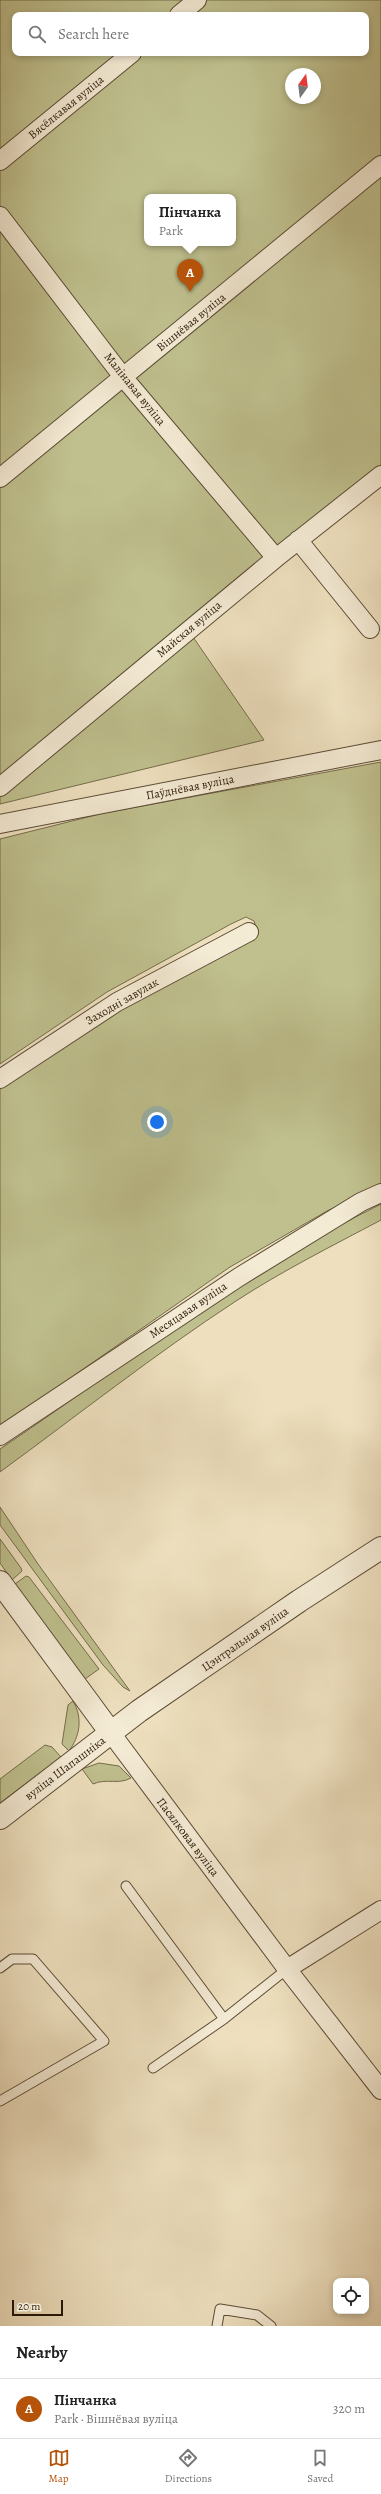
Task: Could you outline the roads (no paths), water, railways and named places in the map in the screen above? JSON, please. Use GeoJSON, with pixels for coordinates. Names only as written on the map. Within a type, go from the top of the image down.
{"type":"FeatureCollection","features":[{"type":"Feature","properties":{"kind":"street"},"geometry":{"type":"LineString","coordinates":[[183,12],[197,0]]}},
{"type":"Feature","properties":{"kind":"street","name":"Вясёлкавая вуліца"},"geometry":{"type":"LineString","coordinates":[[0,161],[128,56]]}},
{"type":"Feature","properties":{"kind":"street","name":"Вішнёвая вуліца"},"geometry":{"type":"LineString","coordinates":[[0,478],[381,165]]}},
{"type":"Feature","properties":{"kind":"street","name":"Малінавая вуліца"},"geometry":{"type":"LineString","coordinates":[[0,216],[124,377],[276,558]]}},
{"type":"Feature","properties":{"kind":"street","name":"Майская вуліца"},"geometry":{"type":"LineString","coordinates":[[0,787],[276,558],[381,475]]}},
{"type":"Feature","properties":{"kind":"street"},"geometry":{"type":"LineString","coordinates":[[298,540],[370,629]]}},
{"type":"Feature","properties":{"kind":"street","name":"Паўднёвая вуліца"},"geometry":{"type":"LineString","coordinates":[[0,824],[381,750]]}},
{"type":"Feature","properties":{"kind":"street","name":"Заходні завулак"},"geometry":{"type":"LineString","coordinates":[[0,1079],[117,1002],[249,932]]}},
{"type":"Feature","properties":{"kind":"street","name":"Месяцавая вуліца"},"geometry":{"type":"LineString","coordinates":[[0,1436],[239,1276],[361,1202],[381,1192]]}},
{"type":"Feature","properties":{"kind":"street","name":"Цэнтральная вуліца"},"geometry":{"type":"LineString","coordinates":[[111,1733],[299,1601],[381,1548]]}},
{"type":"Feature","properties":{"kind":"street","name":"Пасялковая вуліца"},"geometry":{"type":"LineString","coordinates":[[0,1582],[287,1970],[381,2090]]}},
{"type":"Feature","properties":{"kind":"street","name":"вуліца Шапашніка"},"geometry":{"type":"LineString","coordinates":[[0,1818],[111,1733]]}},
{"type":"Feature","properties":{"kind":"street"},"geometry":{"type":"LineString","coordinates":[[287,1970],[381,1910]]}},
{"type":"Feature","properties":{"kind":"lane"},"geometry":{"type":"LineString","coordinates":[[126,1886],[224,2019]]}},
{"type":"Feature","properties":{"kind":"lane"},"geometry":{"type":"LineString","coordinates":[[0,1968],[12,1959],[33,1959],[104,2041],[0,2101]]}},
{"type":"Feature","properties":{"kind":"lane"},"geometry":{"type":"LineString","coordinates":[[153,2068],[224,2019],[287,1970]]}},
{"type":"Feature","properties":{"kind":"lane"},"geometry":{"type":"LineString","coordinates":[[217,2326],[220,2308],[257,2316],[271,2326]]}},
{"type":"Feature","properties":{"kind":"place","name":"Пінчанка"},"geometry":{"type":"Point","coordinates":[190,292]}}]}
